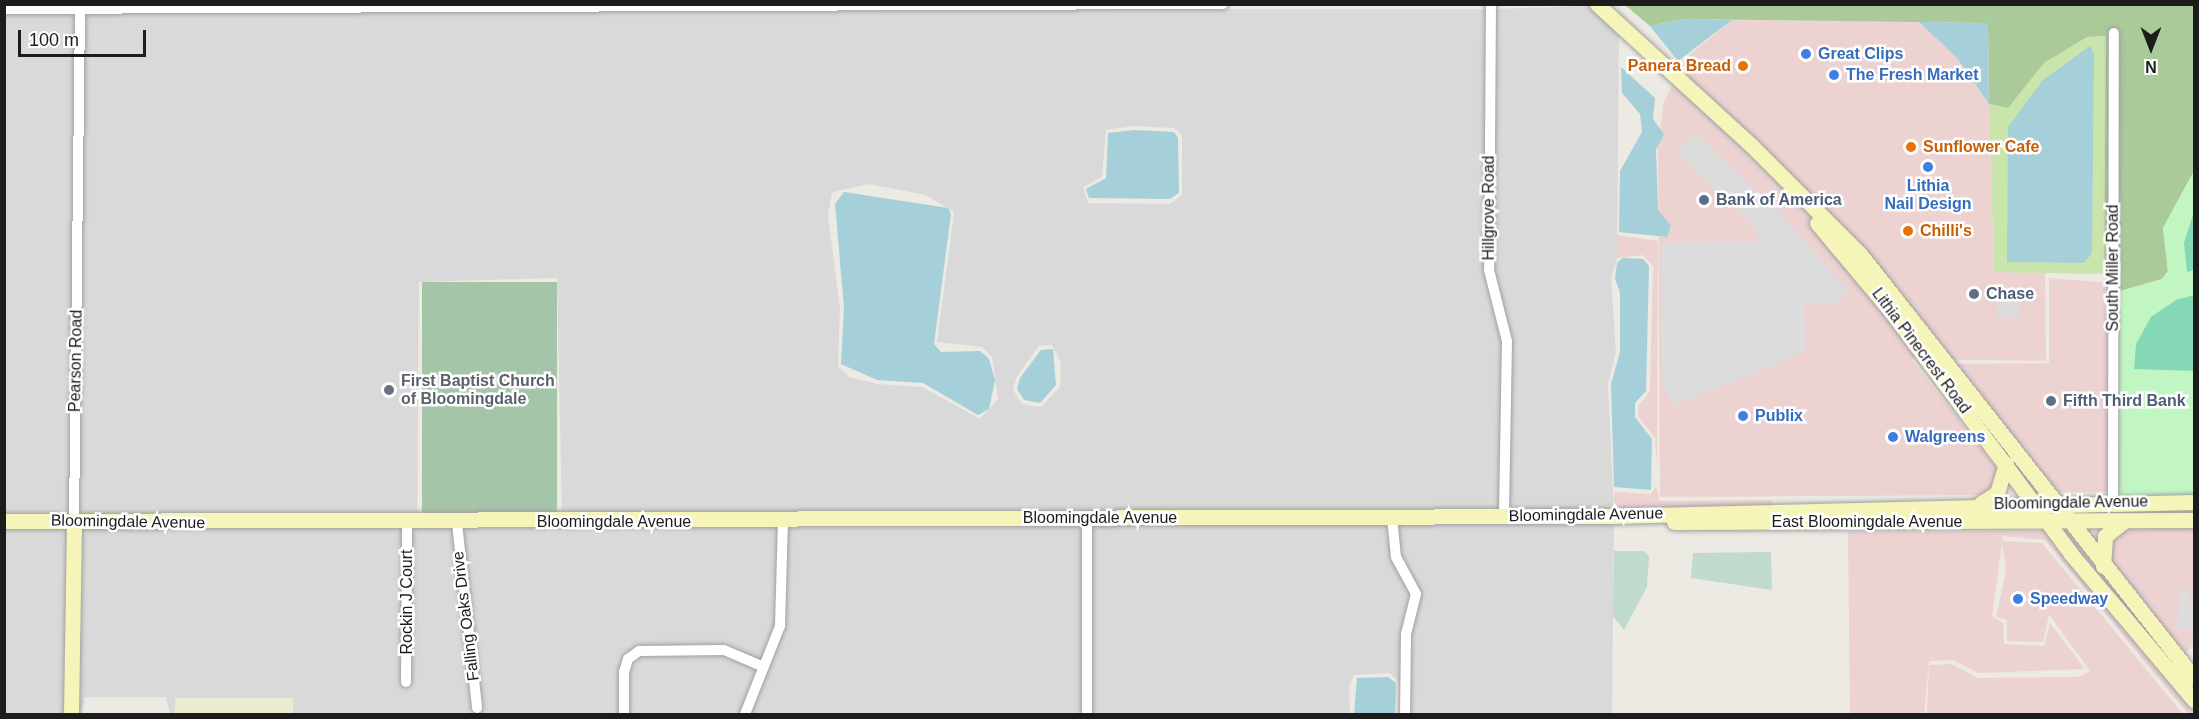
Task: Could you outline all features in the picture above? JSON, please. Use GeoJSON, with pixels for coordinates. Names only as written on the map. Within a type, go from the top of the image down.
{"type":"FeatureCollection","features":[{"type":"Feature","properties":{"kind":"main road","name":"Lithia Pinecrest Road"},"geometry":{"type":"LineString","coordinates":[[1597,4],[1751,145],[1860,254],[2068,522],[2194,678]]}},
{"type":"Feature","properties":{"kind":"main road","name":"Lithia Pinecrest Road"},"geometry":{"type":"LineString","coordinates":[[1620,26],[1847,255],[2007,463],[2049,522],[2194,700]]}},
{"type":"Feature","properties":{"kind":"main road"},"geometry":{"type":"LineString","coordinates":[[1980,504],[1997,493],[2007,463]]}},
{"type":"Feature","properties":{"kind":"main road","name":"Bloomingdale Avenue"},"geometry":{"type":"LineString","coordinates":[[4,521],[457,523],[1504,517],[1611,516],[1980,504],[2194,502]]}},
{"type":"Feature","properties":{"kind":"main road","name":"East Bloomingdale Avenue"},"geometry":{"type":"LineString","coordinates":[[1611,516],[1710,523],[2068,522],[2194,519]]}},
{"type":"Feature","properties":{"kind":"main road"},"geometry":{"type":"LineString","coordinates":[[2103,566],[2104,537],[2124,521]]}},
{"type":"Feature","properties":{"kind":"main road","name":"Pearson Road"},"geometry":{"type":"LineString","coordinates":[[71,714],[74,522]]}},
{"type":"Feature","properties":{"kind":"street"},"geometry":{"type":"LineString","coordinates":[[11,7],[1223,4]]}},
{"type":"Feature","properties":{"kind":"street","name":"Hillgrove Road"},"geometry":{"type":"LineString","coordinates":[[1491,4],[1489,270],[1507,341],[1504,517]]}},
{"type":"Feature","properties":{"kind":"street","name":"Pearson Road"},"geometry":{"type":"LineString","coordinates":[[74,522],[80,8]]}},
{"type":"Feature","properties":{"kind":"street","name":"South Miller Road"},"geometry":{"type":"LineString","coordinates":[[2113,503],[2115,33]]}},
{"type":"Feature","properties":{"kind":"street"},"geometry":{"type":"LineString","coordinates":[[1392,517],[1396,557],[1416,594],[1406,634],[1405,714]]}},
{"type":"Feature","properties":{"kind":"street"},"geometry":{"type":"LineString","coordinates":[[1087,518],[1087,714]]}},
{"type":"Feature","properties":{"kind":"street"},"geometry":{"type":"LineString","coordinates":[[745,714],[765,667],[784,601],[783,520]]}},
{"type":"Feature","properties":{"kind":"street","name":"Rockin J Court"},"geometry":{"type":"LineString","coordinates":[[406,681],[407,523]]}},
{"type":"Feature","properties":{"kind":"street","name":"Falling Oaks Drive"},"geometry":{"type":"LineString","coordinates":[[457,523],[477,708]]}},
{"type":"Feature","properties":{"kind":"street"},"geometry":{"type":"LineString","coordinates":[[624,714],[624,672],[628,659],[639,651],[724,650],[765,667]]}},
{"type":"Feature","properties":{"kind":"shaded area"},"geometry":{"type":"Polygon","coordinates":[[[1592,6],[1619,32],[1617,258],[1611,278],[1616,352],[1608,384],[1614,511],[1508,512],[1511,341],[1493,269],[1495,9],[1592,6]]]}},
{"type":"Feature","properties":{"kind":"shaded area"},"geometry":{"type":"Polygon","coordinates":[[[1486,9],[1484,270],[1502,342],[1500,512],[562,517],[557,278],[419,282],[417,516],[78,517],[84,13],[1486,9]],[[1134,126],[1106,130],[1102,177],[1083,187],[1088,203],[1170,204],[1182,195],[1182,136],[1174,128],[1134,126]],[[869,184],[832,192],[828,216],[840,308],[838,366],[849,377],[877,384],[922,387],[980,419],[998,399],[992,357],[982,347],[937,342],[954,212],[926,195],[869,184]],[[1052,345],[1039,346],[1017,376],[1013,390],[1022,404],[1041,407],[1060,387],[1061,363],[1052,345]]]}},
{"type":"Feature","properties":{"kind":"shaded area"},"geometry":{"type":"Polygon","coordinates":[[[4,13],[76,13],[76,516],[4,516],[4,13]]]}},
{"type":"Feature","properties":{"kind":"shaded area"},"geometry":{"type":"Polygon","coordinates":[[[1732,20],[1919,22],[1957,58],[1989,104],[1994,272],[2045,273],[2046,361],[1911,359],[1998,469],[1994,490],[1981,495],[1660,497],[1658,146],[1664,102],[1686,58],[1732,20]]]}},
{"type":"Feature","properties":{"kind":"shaded area"},"geometry":{"type":"Polygon","coordinates":[[[1695,133],[1776,209],[1849,291],[1836,303],[1804,303],[1805,352],[1673,406],[1662,381],[1662,243],[1759,242],[1756,228],[1676,152],[1695,133]]]}},
{"type":"Feature","properties":{"kind":"shaded area"},"geometry":{"type":"Polygon","coordinates":[[[1617,235],[1658,241],[1657,467],[1655,438],[1638,416],[1639,405],[1650,391],[1653,265],[1643,255],[1617,258],[1617,235]]]}},
{"type":"Feature","properties":{"kind":"shaded area"},"geometry":{"type":"Polygon","coordinates":[[[2049,278],[2109,283],[2108,492],[2052,492],[1953,364],[2049,363],[2049,278]]]}},
{"type":"Feature","properties":{"kind":"shaded area"},"geometry":{"type":"Polygon","coordinates":[[[1997,287],[2019,287],[2019,318],[1997,318],[1997,287]]]}},
{"type":"Feature","properties":{"kind":"shaded area"},"geometry":{"type":"Polygon","coordinates":[[[1656,486],[1660,501],[1772,500],[1772,505],[1614,511],[1614,492],[1651,494],[1656,486]]]}},
{"type":"Feature","properties":{"kind":"shaded area"},"geometry":{"type":"Polygon","coordinates":[[[1614,521],[1612,714],[1409,714],[1411,634],[1420,594],[1400,555],[1397,522],[1614,521]]]}},
{"type":"Feature","properties":{"kind":"shaded area"},"geometry":{"type":"Polygon","coordinates":[[[1388,522],[1393,560],[1411,594],[1401,714],[1399,682],[1389,673],[1354,675],[1349,687],[1350,714],[1092,714],[1091,523],[1388,522]]]}},
{"type":"Feature","properties":{"kind":"shaded area"},"geometry":{"type":"Polygon","coordinates":[[[1082,523],[1083,714],[750,714],[784,627],[788,525],[1082,523]]]}},
{"type":"Feature","properties":{"kind":"shaded area"},"geometry":{"type":"Polygon","coordinates":[[[779,525],[776,624],[762,661],[724,645],[625,655],[619,714],[474,714],[482,712],[461,528],[779,525]]]}},
{"type":"Feature","properties":{"kind":"shaded area"},"geometry":{"type":"Polygon","coordinates":[[[2120,525],[2194,525],[2194,646],[2182,654],[2105,559],[2110,532],[2120,525]]]}},
{"type":"Feature","properties":{"kind":"shaded area"},"geometry":{"type":"Polygon","coordinates":[[[5,526],[69,526],[69,714],[5,714],[5,526]]]}},
{"type":"Feature","properties":{"kind":"shaded area"},"geometry":{"type":"Polygon","coordinates":[[[78,527],[453,528],[474,714],[292,714],[293,698],[176,698],[175,714],[170,714],[166,697],[85,697],[81,714],[75,714],[78,527]]]}},
{"type":"Feature","properties":{"kind":"shaded area"},"geometry":{"type":"Polygon","coordinates":[[[2050,531],[2194,708],[2194,714],[2188,714],[2045,540],[2003,536],[1992,616],[2003,623],[2004,644],[2044,646],[2050,623],[2085,669],[1978,673],[1953,660],[1929,661],[1924,714],[1850,714],[1848,532],[2050,531]]]}},
{"type":"Feature","properties":{"kind":"shaded area"},"geometry":{"type":"Polygon","coordinates":[[[2061,531],[2070,531],[2194,685],[2194,693],[2061,531]]]}},
{"type":"Feature","properties":{"kind":"shaded area"},"geometry":{"type":"Polygon","coordinates":[[[2002,541],[2042,543],[2183,714],[1927,714],[1929,665],[1951,664],[1978,678],[2078,677],[2090,671],[2049,614],[2043,642],[2007,641],[2007,620],[1996,617],[2006,571],[2002,541]]]}},
{"type":"Feature","properties":{"kind":"shaded area"},"geometry":{"type":"Polygon","coordinates":[[[2179,589],[2189,590],[2189,602],[2194,602],[2194,630],[2178,630],[2179,589]]]}},
{"type":"Feature","properties":{"kind":"shaded area"},"geometry":{"type":"Polygon","coordinates":[[[723,655],[759,670],[741,714],[628,714],[629,673],[640,656],[723,655]]]}},
{"type":"Feature","properties":{"kind":"green space"},"geometry":{"type":"Polygon","coordinates":[[[1625,5],[2194,5],[2194,171],[2163,228],[2168,271],[2162,279],[2113,293],[2113,281],[2104,274],[2106,36],[2087,37],[2044,63],[2008,108],[1989,104],[1988,23],[1682,19],[1650,26],[1625,5]]]}},
{"type":"Feature","properties":{"kind":"green space"},"geometry":{"type":"Polygon","coordinates":[[[2106,36],[2104,274],[1994,272],[1989,104],[2008,108],[2044,63],[2087,37],[2106,36]]]}},
{"type":"Feature","properties":{"kind":"green space"},"geometry":{"type":"Polygon","coordinates":[[[2194,171],[2194,498],[2117,498],[2119,292],[2162,279],[2168,271],[2163,228],[2194,171]]]}},
{"type":"Feature","properties":{"kind":"green space"},"geometry":{"type":"Polygon","coordinates":[[[2194,212],[2194,270],[2187,272],[2184,243],[2194,212]]]}},
{"type":"Feature","properties":{"kind":"green space"},"geometry":{"type":"Polygon","coordinates":[[[422,282],[557,282],[557,516],[422,516],[422,282]]]}},
{"type":"Feature","properties":{"kind":"green space"},"geometry":{"type":"Polygon","coordinates":[[[2194,295],[2194,371],[2134,369],[2136,344],[2151,317],[2176,300],[2194,295]]]}},
{"type":"Feature","properties":{"kind":"green space"},"geometry":{"type":"Polygon","coordinates":[[[1614,551],[1644,551],[1649,556],[1647,587],[1624,630],[1613,616],[1614,551]]]}},
{"type":"Feature","properties":{"kind":"green space"},"geometry":{"type":"Polygon","coordinates":[[[1771,552],[1772,590],[1691,578],[1693,553],[1771,552]]]}},
{"type":"Feature","properties":{"kind":"green space"},"geometry":{"type":"Polygon","coordinates":[[[175,698],[293,698],[293,714],[175,714],[175,698]]]}},
{"type":"Feature","properties":{"kind":"water"},"geometry":{"type":"Polygon","coordinates":[[[1682,19],[1732,20],[1678,61],[1650,26],[1682,19]]]}},
{"type":"Feature","properties":{"kind":"water"},"geometry":{"type":"Polygon","coordinates":[[[1919,22],[1988,23],[1989,104],[1957,58],[1919,22]]]}},
{"type":"Feature","properties":{"kind":"water"},"geometry":{"type":"Polygon","coordinates":[[[2090,46],[2094,54],[2092,253],[2084,263],[2007,262],[2008,127],[2043,80],[2090,46]]]}},
{"type":"Feature","properties":{"kind":"water"},"geometry":{"type":"Polygon","coordinates":[[[1621,67],[1655,98],[1653,119],[1664,134],[1656,150],[1658,210],[1671,226],[1667,237],[1619,232],[1620,171],[1642,132],[1640,114],[1622,93],[1621,67]]]}},
{"type":"Feature","properties":{"kind":"water"},"geometry":{"type":"Polygon","coordinates":[[[1134,130],[1174,132],[1178,138],[1179,193],[1170,199],[1089,198],[1086,189],[1106,178],[1108,133],[1134,130]]]}},
{"type":"Feature","properties":{"kind":"water"},"geometry":{"type":"Polygon","coordinates":[[[844,192],[948,208],[951,214],[934,344],[941,352],[980,351],[989,359],[995,380],[989,409],[978,415],[923,383],[877,380],[841,364],[844,308],[835,204],[844,192]]]}},
{"type":"Feature","properties":{"kind":"water"},"geometry":{"type":"Polygon","coordinates":[[[1623,258],[1643,259],[1649,266],[1646,391],[1635,403],[1635,417],[1652,439],[1651,490],[1614,487],[1611,384],[1620,352],[1620,293],[1615,278],[1617,263],[1623,258]]]}},
{"type":"Feature","properties":{"kind":"water"},"geometry":{"type":"Polygon","coordinates":[[[1053,349],[1056,385],[1040,403],[1024,400],[1017,389],[1020,378],[1041,350],[1053,349]]]}},
{"type":"Feature","properties":{"kind":"water"},"geometry":{"type":"Polygon","coordinates":[[[1388,677],[1396,683],[1395,714],[1354,714],[1357,678],[1388,677]]]}},
{"type":"Feature","properties":{"kind":"place","name":"Great Clips"},"geometry":{"type":"Point","coordinates":[1806,54]}},
{"type":"Feature","properties":{"kind":"place","name":"Panera Bread"},"geometry":{"type":"Point","coordinates":[1743,66]}},
{"type":"Feature","properties":{"kind":"place","name":"The Fresh Market"},"geometry":{"type":"Point","coordinates":[1834,75]}},
{"type":"Feature","properties":{"kind":"place","name":"Sunflower Cafe"},"geometry":{"type":"Point","coordinates":[1911,147]}},
{"type":"Feature","properties":{"kind":"place","name":"Lithia Nail Design"},"geometry":{"type":"Point","coordinates":[1928,167]}},
{"type":"Feature","properties":{"kind":"place","name":"Bank of America"},"geometry":{"type":"Point","coordinates":[1704,200]}},
{"type":"Feature","properties":{"kind":"place","name":"Chilli's"},"geometry":{"type":"Point","coordinates":[1908,231]}},
{"type":"Feature","properties":{"kind":"place","name":"Chase"},"geometry":{"type":"Point","coordinates":[1974,294]}},
{"type":"Feature","properties":{"kind":"place","name":"First Baptist Church of Bloomingdale"},"geometry":{"type":"Point","coordinates":[389,390]}},
{"type":"Feature","properties":{"kind":"place","name":"Fifth Third Bank"},"geometry":{"type":"Point","coordinates":[2051,401]}},
{"type":"Feature","properties":{"kind":"place","name":"Publix"},"geometry":{"type":"Point","coordinates":[1743,416]}},
{"type":"Feature","properties":{"kind":"place","name":"Walgreens"},"geometry":{"type":"Point","coordinates":[1893,437]}},
{"type":"Feature","properties":{"kind":"place","name":"Speedway"},"geometry":{"type":"Point","coordinates":[2018,599]}}]}
